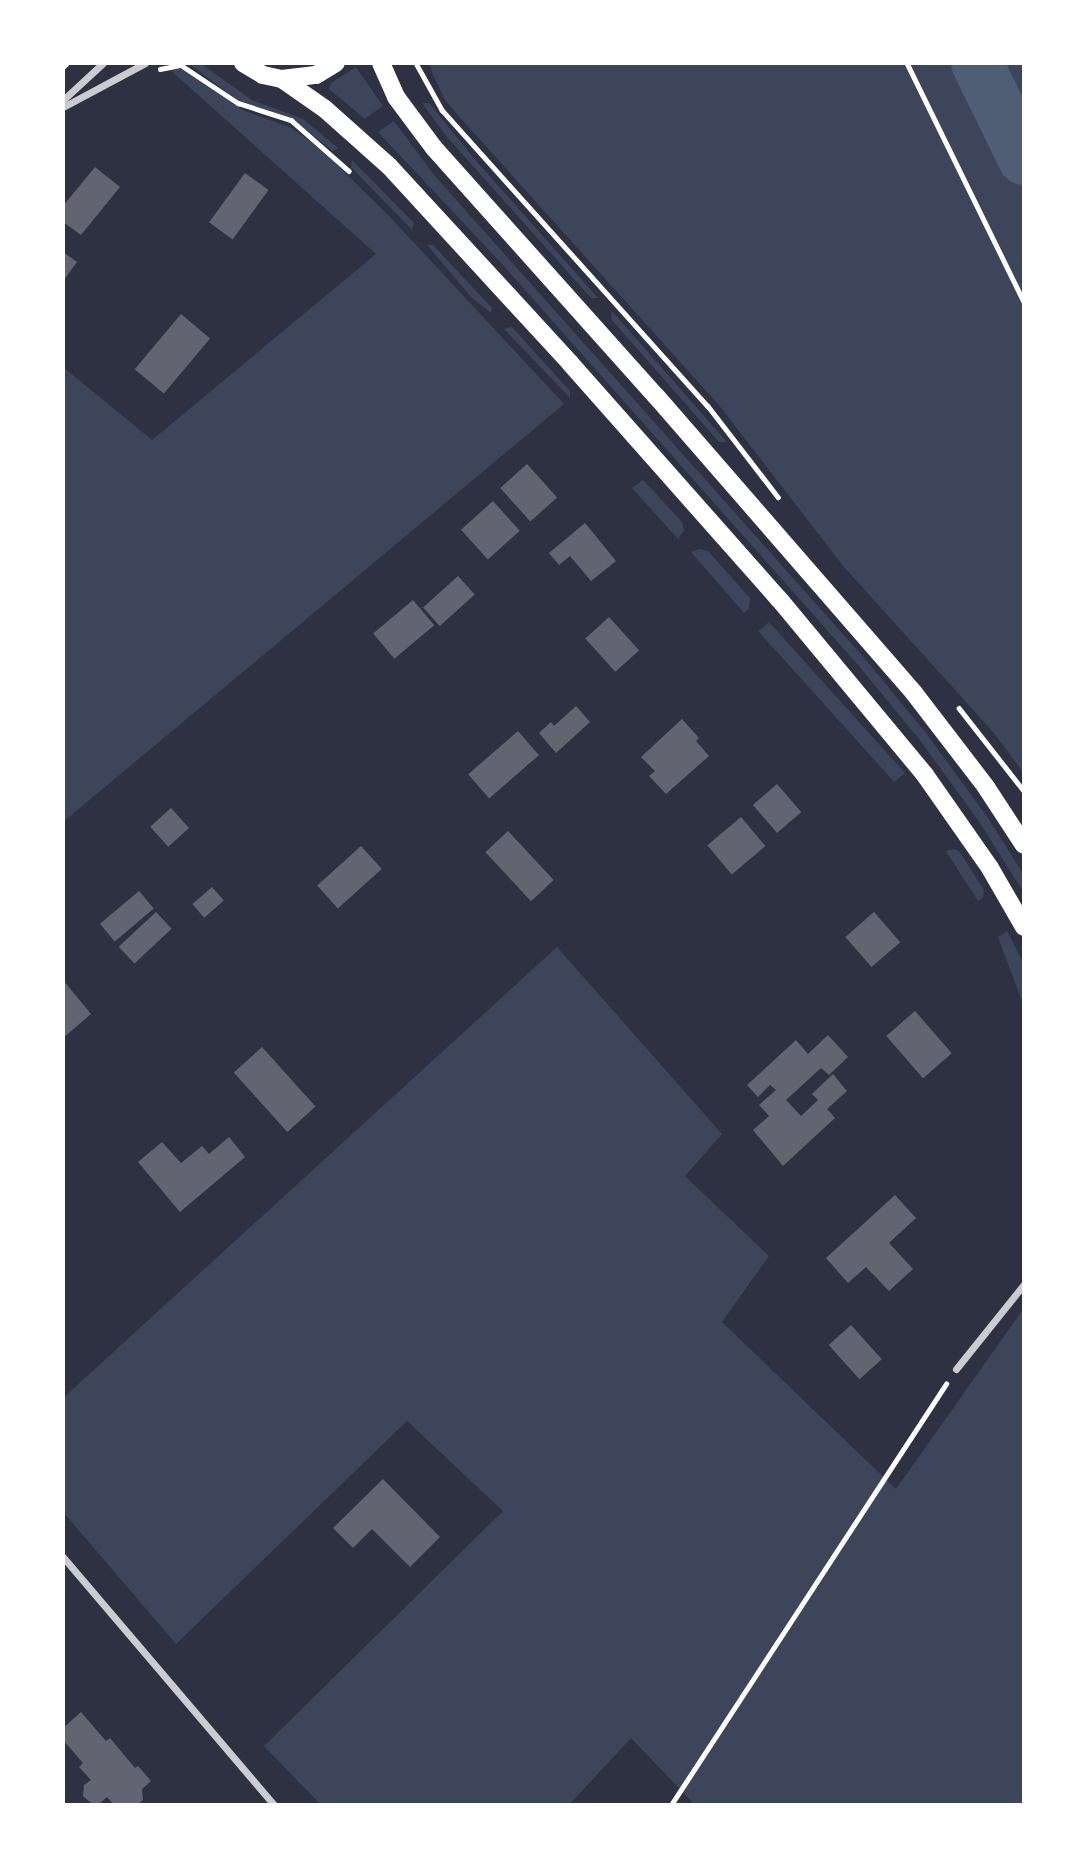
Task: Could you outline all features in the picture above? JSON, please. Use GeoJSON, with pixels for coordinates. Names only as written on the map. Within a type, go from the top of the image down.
{"type":"FeatureCollection","features":[{"type":"Feature","properties":{"kind":"main road"},"geometry":{"type":"LineString","coordinates":[[243,63],[263,75],[282,79],[316,75],[336,63]]}},
{"type":"Feature","properties":{"kind":"main road"},"geometry":{"type":"LineString","coordinates":[[381,63],[396,97],[434,148],[656,396],[914,693],[986,788],[1024,845]]}},
{"type":"Feature","properties":{"kind":"main road"},"geometry":{"type":"LineString","coordinates":[[282,79],[325,109],[389,166],[570,363],[779,599],[925,775],[990,868],[1024,927]]}},
{"type":"Feature","properties":{"kind":"street"},"geometry":{"type":"LineString","coordinates":[[63,100],[103,63]]}},
{"type":"Feature","properties":{"kind":"street"},"geometry":{"type":"LineString","coordinates":[[63,107],[145,63]]}},
{"type":"Feature","properties":{"kind":"street"},"geometry":{"type":"LineString","coordinates":[[956,1369],[1024,1284]]}},
{"type":"Feature","properties":{"kind":"street"},"geometry":{"type":"LineString","coordinates":[[63,1557],[274,1805]]}},
{"type":"Feature","properties":{"kind":"path"},"geometry":{"type":"LineString","coordinates":[[63,67],[67,63]]}},
{"type":"Feature","properties":{"kind":"path"},"geometry":{"type":"LineString","coordinates":[[416,63],[442,110],[708,406],[780,499]]}},
{"type":"Feature","properties":{"kind":"path"},"geometry":{"type":"LineString","coordinates":[[906,63],[1024,302]]}},
{"type":"Feature","properties":{"kind":"path"},"geometry":{"type":"LineString","coordinates":[[155,67],[156,70],[181,65],[238,103],[291,120],[349,171]]}},
{"type":"Feature","properties":{"kind":"path"},"geometry":{"type":"LineString","coordinates":[[953,701],[988,741],[1024,791]]}},
{"type":"Feature","properties":{"kind":"path"},"geometry":{"type":"LineString","coordinates":[[671,1805],[956,1369]]}},
{"type":"Feature","properties":{"kind":"shaded area"},"geometry":{"type":"Polygon","coordinates":[[[188,63],[200,63],[252,100],[303,119],[338,148],[333,151],[297,123],[237,100],[188,63]]]}},
{"type":"Feature","properties":{"kind":"shaded area"},"geometry":{"type":"Polygon","coordinates":[[[430,63],[1024,63],[1024,774],[994,733],[844,567],[718,404],[445,100],[430,63]]]}},
{"type":"Feature","properties":{"kind":"shaded area"},"geometry":{"type":"Polygon","coordinates":[[[176,67],[200,78],[242,110],[292,128],[322,150],[391,218],[564,404],[63,822],[63,367],[152,440],[376,254],[168,68],[176,67]]]}},
{"type":"Feature","properties":{"kind":"shaded area"},"geometry":{"type":"Polygon","coordinates":[[[356,67],[383,106],[365,119],[329,89],[331,83],[356,67]]]}},
{"type":"Feature","properties":{"kind":"shaded area"},"geometry":{"type":"Polygon","coordinates":[[[422,103],[429,103],[477,162],[598,298],[591,298],[447,137],[422,103]]]}},
{"type":"Feature","properties":{"kind":"shaded area"},"geometry":{"type":"Polygon","coordinates":[[[394,121],[434,175],[866,660],[926,733],[988,818],[1024,875],[1024,893],[978,820],[919,739],[858,665],[503,265],[378,132],[394,121]]]}},
{"type":"Feature","properties":{"kind":"shaded area"},"geometry":{"type":"Polygon","coordinates":[[[352,160],[414,223],[412,230],[351,167],[352,160]]]}},
{"type":"Feature","properties":{"kind":"shaded area"},"geometry":{"type":"Polygon","coordinates":[[[427,245],[433,245],[492,308],[491,313],[472,298],[427,245]]]}},
{"type":"Feature","properties":{"kind":"shaded area"},"geometry":{"type":"Polygon","coordinates":[[[612,311],[725,442],[719,442],[611,319],[612,311]]]}},
{"type":"Feature","properties":{"kind":"shaded area"},"geometry":{"type":"Polygon","coordinates":[[[512,327],[570,391],[570,398],[504,329],[512,327]]]}},
{"type":"Feature","properties":{"kind":"shaded area"},"geometry":{"type":"Polygon","coordinates":[[[643,480],[682,522],[684,530],[678,539],[632,488],[643,480]]]}},
{"type":"Feature","properties":{"kind":"shaded area"},"geometry":{"type":"Polygon","coordinates":[[[700,549],[708,551],[750,598],[749,609],[744,613],[691,552],[700,549]]]}},
{"type":"Feature","properties":{"kind":"shaded area"},"geometry":{"type":"Polygon","coordinates":[[[769,622],[905,773],[894,782],[759,631],[769,622]]]}},
{"type":"Feature","properties":{"kind":"shaded area"},"geometry":{"type":"Polygon","coordinates":[[[954,849],[960,852],[984,890],[983,898],[978,901],[946,851],[954,849]]]}},
{"type":"Feature","properties":{"kind":"shaded area"},"geometry":{"type":"Polygon","coordinates":[[[1007,931],[1024,964],[1024,1007],[998,937],[1007,931]]]}},
{"type":"Feature","properties":{"kind":"shaded area"},"geometry":{"type":"Polygon","coordinates":[[[557,947],[722,1134],[685,1176],[769,1256],[722,1322],[896,1489],[1024,1308],[1024,1805],[695,1805],[631,1738],[569,1805],[321,1805],[264,1746],[503,1511],[407,1421],[176,1644],[63,1512],[63,1398],[557,947]]]}},
{"type":"Feature","properties":{"kind":"building"},"geometry":{"type":"Polygon","coordinates":[[[95,167],[120,187],[81,235],[63,222],[63,206],[95,167]]]}},
{"type":"Feature","properties":{"kind":"building"},"geometry":{"type":"Polygon","coordinates":[[[245,173],[268,190],[233,239],[209,222],[245,173]]]}},
{"type":"Feature","properties":{"kind":"building"},"geometry":{"type":"Polygon","coordinates":[[[63,252],[77,262],[63,281],[63,252]]]}},
{"type":"Feature","properties":{"kind":"building"},"geometry":{"type":"Polygon","coordinates":[[[181,314],[210,338],[164,394],[135,369],[181,314]]]}},
{"type":"Feature","properties":{"kind":"building"},"geometry":{"type":"Polygon","coordinates":[[[527,464],[557,497],[530,522],[500,488],[527,464]]]}},
{"type":"Feature","properties":{"kind":"building"},"geometry":{"type":"Polygon","coordinates":[[[493,501],[520,531],[488,559],[461,530],[493,501]]]}},
{"type":"Feature","properties":{"kind":"building"},"geometry":{"type":"Polygon","coordinates":[[[585,523],[616,561],[591,581],[570,556],[559,565],[549,553],[585,523]]]}},
{"type":"Feature","properties":{"kind":"building"},"geometry":{"type":"Polygon","coordinates":[[[458,576],[475,595],[440,626],[423,607],[458,576]]]}},
{"type":"Feature","properties":{"kind":"building"},"geometry":{"type":"Polygon","coordinates":[[[413,600],[434,625],[394,659],[373,633],[413,600]]]}},
{"type":"Feature","properties":{"kind":"building"},"geometry":{"type":"Polygon","coordinates":[[[609,617],[639,650],[615,672],[585,638],[609,617]]]}},
{"type":"Feature","properties":{"kind":"building"},"geometry":{"type":"Polygon","coordinates":[[[576,706],[590,722],[556,753],[539,733],[551,722],[554,726],[576,706]]]}},
{"type":"Feature","properties":{"kind":"building"},"geometry":{"type":"Polygon","coordinates":[[[682,719],[699,738],[696,741],[709,756],[666,794],[649,776],[655,771],[641,757],[682,719]]]}},
{"type":"Feature","properties":{"kind":"building"},"geometry":{"type":"Polygon","coordinates":[[[518,731],[539,755],[489,798],[468,774],[518,731]]]}},
{"type":"Feature","properties":{"kind":"building"},"geometry":{"type":"Polygon","coordinates":[[[777,784],[801,812],[777,833],[753,805],[777,784]]]}},
{"type":"Feature","properties":{"kind":"building"},"geometry":{"type":"Polygon","coordinates":[[[171,808],[189,828],[168,847],[150,827],[171,808]]]}},
{"type":"Feature","properties":{"kind":"building"},"geometry":{"type":"Polygon","coordinates":[[[741,817],[765,846],[732,874],[707,845],[741,817]]]}},
{"type":"Feature","properties":{"kind":"building"},"geometry":{"type":"Polygon","coordinates":[[[508,831],[554,880],[531,901],[485,852],[508,831]]]}},
{"type":"Feature","properties":{"kind":"building"},"geometry":{"type":"Polygon","coordinates":[[[361,846],[382,869],[338,909],[317,885],[361,846]]]}},
{"type":"Feature","properties":{"kind":"building"},"geometry":{"type":"Polygon","coordinates":[[[212,887],[224,901],[204,918],[192,904],[212,887]]]}},
{"type":"Feature","properties":{"kind":"building"},"geometry":{"type":"Polygon","coordinates":[[[139,891],[154,909],[115,941],[100,924],[139,891]]]}},
{"type":"Feature","properties":{"kind":"building"},"geometry":{"type":"Polygon","coordinates":[[[156,912],[172,929],[134,964],[119,947],[156,912]]]}},
{"type":"Feature","properties":{"kind":"building"},"geometry":{"type":"Polygon","coordinates":[[[874,912],[900,942],[872,967],[845,937],[874,912]]]}},
{"type":"Feature","properties":{"kind":"building"},"geometry":{"type":"Polygon","coordinates":[[[63,980],[91,1014],[63,1038],[63,980]]]}},
{"type":"Feature","properties":{"kind":"building"},"geometry":{"type":"Polygon","coordinates":[[[915,1011],[952,1053],[923,1078],[886,1036],[915,1011]]]}},
{"type":"Feature","properties":{"kind":"building"},"geometry":{"type":"Polygon","coordinates":[[[828,1035],[848,1057],[829,1075],[821,1068],[786,1100],[801,1116],[818,1100],[812,1094],[833,1074],[847,1091],[827,1109],[835,1118],[783,1166],[753,1130],[769,1116],[759,1105],[776,1090],[770,1085],[758,1097],[747,1085],[796,1040],[808,1054],[828,1035]]]}},
{"type":"Feature","properties":{"kind":"building"},"geometry":{"type":"Polygon","coordinates":[[[262,1047],[316,1106],[287,1132],[234,1072],[262,1047]]]}},
{"type":"Feature","properties":{"kind":"building"},"geometry":{"type":"Polygon","coordinates":[[[229,1137],[245,1157],[180,1212],[138,1162],[162,1142],[181,1163],[202,1146],[209,1154],[229,1137]]]}},
{"type":"Feature","properties":{"kind":"building"},"geometry":{"type":"Polygon","coordinates":[[[895,1195],[916,1218],[889,1243],[913,1269],[889,1291],[866,1267],[848,1283],[826,1258],[895,1195]]]}},
{"type":"Feature","properties":{"kind":"building"},"geometry":{"type":"Polygon","coordinates":[[[851,1325],[882,1359],[859,1379],[829,1345],[851,1325]]]}},
{"type":"Feature","properties":{"kind":"building"},"geometry":{"type":"Polygon","coordinates":[[[383,1479],[440,1537],[410,1567],[372,1529],[353,1548],[333,1528],[383,1479]]]}},
{"type":"Feature","properties":{"kind":"building"},"geometry":{"type":"Polygon","coordinates":[[[81,1712],[106,1741],[110,1738],[135,1768],[138,1766],[151,1781],[142,1789],[143,1800],[137,1805],[114,1805],[107,1797],[100,1803],[91,1803],[83,1796],[84,1785],[91,1780],[79,1767],[83,1763],[63,1740],[63,1728],[81,1712]]]}},
{"type":"Feature","properties":{"kind":"waterway"},"geometry":{"type":"LineString","coordinates":[[977,63],[1024,159]]}}]}
